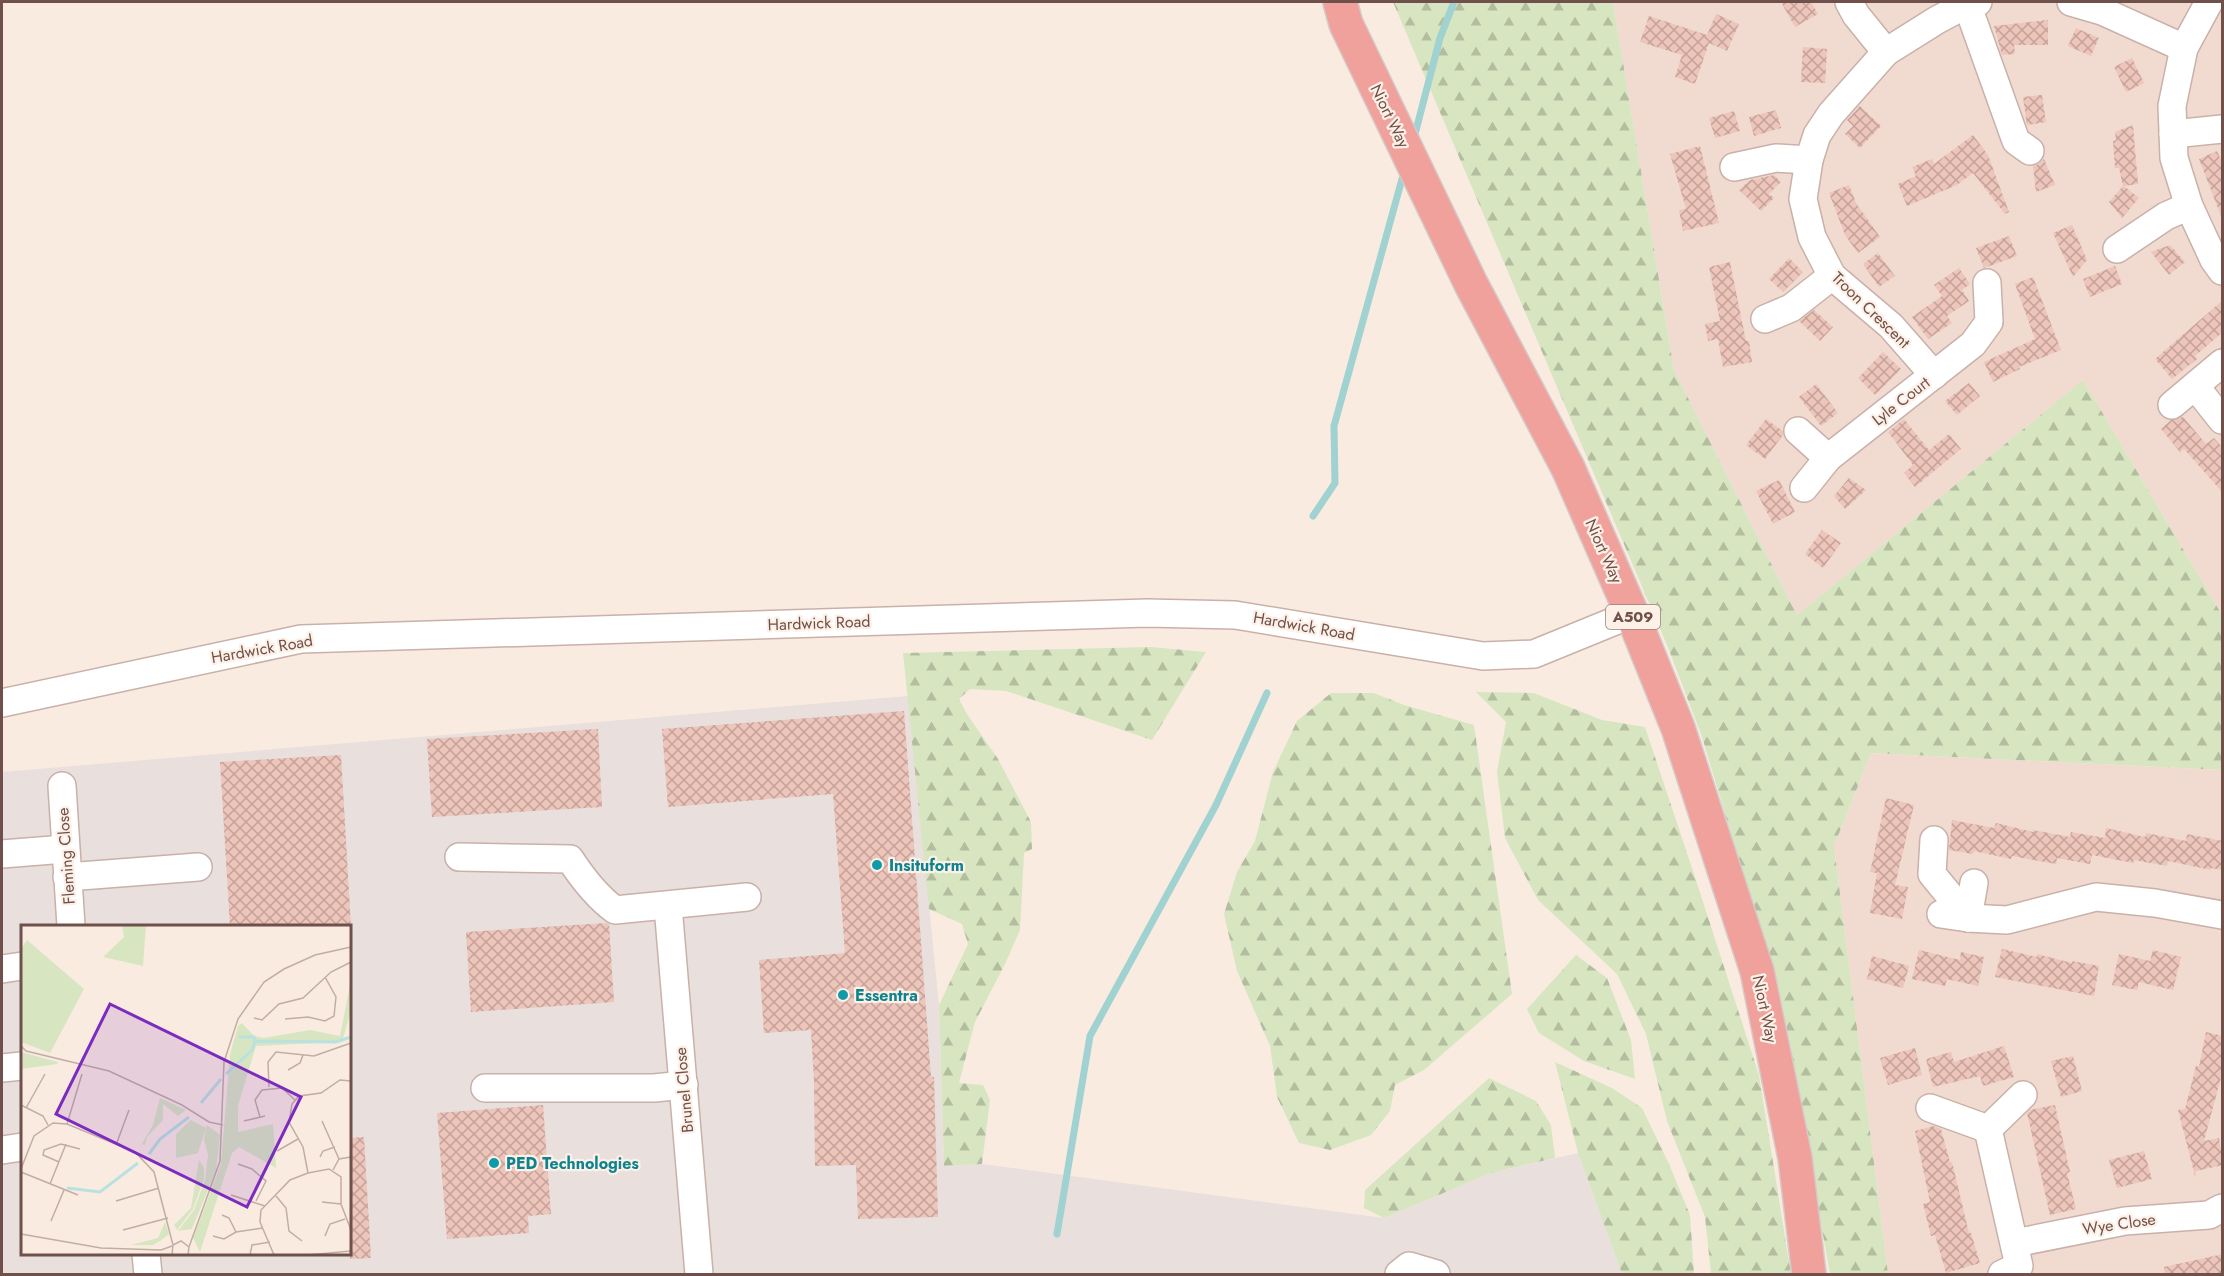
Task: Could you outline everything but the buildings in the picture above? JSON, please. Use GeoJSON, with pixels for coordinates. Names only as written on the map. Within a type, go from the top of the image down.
{"type":"FeatureCollection","features":[{"type":"Feature","properties":{"kind":"highway","name":"Niort Way"},"geometry":{"type":"LineString","coordinates":[[1340,2],[1346,24],[1471,284],[1568,468],[1632,614],[1678,728],[1757,970],[1796,1158],[1809,1275]]}},
{"type":"Feature","properties":{"kind":"street"},"geometry":{"type":"LineString","coordinates":[[1849,2],[1886,52]]}},
{"type":"Feature","properties":{"kind":"street"},"geometry":{"type":"LineString","coordinates":[[2071,2],[2102,11],[2184,48]]}},
{"type":"Feature","properties":{"kind":"street"},"geometry":{"type":"LineString","coordinates":[[2209,2],[2184,48],[2172,106],[2174,158],[2189,206],[2214,260],[2223,271]]}},
{"type":"Feature","properties":{"kind":"street"},"geometry":{"type":"LineString","coordinates":[[1973,3],[2016,141],[2030,151]]}},
{"type":"Feature","properties":{"kind":"street","name":"Troon Crescent"},"geometry":{"type":"LineString","coordinates":[[1934,375],[1891,326],[1832,276],[1812,237],[1803,199],[1809,160],[1817,135],[1831,114],[1886,52],[1973,3]]}},
{"type":"Feature","properties":{"kind":"street"},"geometry":{"type":"LineString","coordinates":[[2173,134],[2223,129]]}},
{"type":"Feature","properties":{"kind":"street"},"geometry":{"type":"LineString","coordinates":[[1734,167],[1776,158],[1809,160]]}},
{"type":"Feature","properties":{"kind":"street"},"geometry":{"type":"LineString","coordinates":[[2117,249],[2166,216],[2189,206]]}},
{"type":"Feature","properties":{"kind":"street"},"geometry":{"type":"LineString","coordinates":[[1766,319],[1791,308],[1832,276]]}},
{"type":"Feature","properties":{"kind":"street","name":"Lyle Court"},"geometry":{"type":"LineString","coordinates":[[1804,488],[1828,458],[1973,344],[1989,322],[1987,283]]}},
{"type":"Feature","properties":{"kind":"street"},"geometry":{"type":"LineString","coordinates":[[2172,405],[2222,363]]}},
{"type":"Feature","properties":{"kind":"street"},"geometry":{"type":"LineString","coordinates":[[2195,387],[2223,420]]}},
{"type":"Feature","properties":{"kind":"street"},"geometry":{"type":"LineString","coordinates":[[1798,431],[1828,458]]}},
{"type":"Feature","properties":{"kind":"street","name":"Hardwick Road"},"geometry":{"type":"LineString","coordinates":[[2,703],[301,639],[1147,613],[1235,615],[1483,656],[1534,654],[1632,614]]}},
{"type":"Feature","properties":{"kind":"street","name":"Fleming Close"},"geometry":{"type":"LineString","coordinates":[[62,786],[71,925]]}},
{"type":"Feature","properties":{"kind":"street"},"geometry":{"type":"LineString","coordinates":[[1934,840],[1932,874],[1968,918]]}},
{"type":"Feature","properties":{"kind":"street"},"geometry":{"type":"LineString","coordinates":[[2,854],[65,849]]}},
{"type":"Feature","properties":{"kind":"street"},"geometry":{"type":"LineString","coordinates":[[459,857],[570,860],[601,900],[615,910],[747,897]]}},
{"type":"Feature","properties":{"kind":"street"},"geometry":{"type":"LineString","coordinates":[[67,877],[198,867]]}},
{"type":"Feature","properties":{"kind":"street"},"geometry":{"type":"LineString","coordinates":[[1968,918],[1974,884]]}},
{"type":"Feature","properties":{"kind":"street"},"geometry":{"type":"LineString","coordinates":[[1941,914],[2007,920],[2096,897],[2155,903],[2223,915]]}},
{"type":"Feature","properties":{"kind":"street","name":"Brunel Close"},"geometry":{"type":"LineString","coordinates":[[668,906],[699,1275]]}},
{"type":"Feature","properties":{"kind":"street"},"geometry":{"type":"LineString","coordinates":[[2,969],[21,966]]}},
{"type":"Feature","properties":{"kind":"street"},"geometry":{"type":"LineString","coordinates":[[2,1068],[21,1066]]}},
{"type":"Feature","properties":{"kind":"street"},"geometry":{"type":"LineString","coordinates":[[485,1088],[654,1088],[684,1085]]}},
{"type":"Feature","properties":{"kind":"street"},"geometry":{"type":"LineString","coordinates":[[1930,1108],[1988,1129],[2023,1095]]}},
{"type":"Feature","properties":{"kind":"street","name":"Wye Close"},"geometry":{"type":"LineString","coordinates":[[1988,1129],[2012,1261],[2125,1221],[2209,1215],[2223,1209]]}},
{"type":"Feature","properties":{"kind":"street"},"geometry":{"type":"LineString","coordinates":[[2,1149],[21,1147]]}},
{"type":"Feature","properties":{"kind":"street"},"geometry":{"type":"LineString","coordinates":[[146,1255],[148,1275]]}},
{"type":"Feature","properties":{"kind":"street"},"geometry":{"type":"LineString","coordinates":[[1399,1275],[1408,1266],[1436,1275]]}},
{"type":"Feature","properties":{"kind":"shaded area"},"geometry":{"type":"Polygon","coordinates":[[[1613,2],[2222,2],[2222,615],[2083,380],[1797,615],[1674,370],[1613,2]]]}},
{"type":"Feature","properties":{"kind":"shaded area"},"geometry":{"type":"Polygon","coordinates":[[[908,696],[939,1005],[944,1166],[982,1164],[1384,1218],[1491,1173],[1578,1153],[1622,1274],[2,1274],[2,772],[908,696]]]}},
{"type":"Feature","properties":{"kind":"shaded area"},"geometry":{"type":"Polygon","coordinates":[[[1871,753],[2222,770],[2222,1274],[1888,1274],[1834,846],[1871,753]]]}},
{"type":"Feature","properties":{"kind":"green space"},"geometry":{"type":"Polygon","coordinates":[[[1393,2],[1613,2],[1674,370],[1797,615],[2083,380],[2222,615],[2222,770],[1871,753],[1834,846],[1888,1274],[1830,1274],[1781,1000],[1702,737],[1669,650],[1393,2]]]}},
{"type":"Feature","properties":{"kind":"green space"},"geometry":{"type":"Polygon","coordinates":[[[1151,647],[1206,652],[1152,740],[1006,691],[970,689],[959,699],[998,759],[1031,822],[1032,849],[1024,853],[1020,930],[975,1022],[959,1083],[983,1085],[990,1100],[982,1164],[944,1166],[939,1005],[968,944],[962,924],[929,909],[903,653],[1151,647]]]}},
{"type":"Feature","properties":{"kind":"green space"},"geometry":{"type":"Polygon","coordinates":[[[1476,692],[1534,693],[1602,720],[1645,727],[1759,1075],[1791,1274],[1711,1274],[1705,1217],[1667,1121],[1646,1034],[1617,974],[1538,900],[1505,838],[1497,772],[1506,722],[1476,692]]]}},
{"type":"Feature","properties":{"kind":"green space"},"geometry":{"type":"Polygon","coordinates":[[[1331,693],[1374,693],[1404,705],[1474,725],[1512,994],[1424,1070],[1395,1085],[1390,1111],[1371,1135],[1330,1150],[1299,1143],[1277,1097],[1270,1046],[1237,971],[1224,914],[1237,872],[1255,841],[1273,772],[1297,721],[1331,693]]]}},
{"type":"Feature","properties":{"kind":"green space"},"geometry":{"type":"Polygon","coordinates":[[[1576,955],[1607,978],[1631,1040],[1635,1079],[1584,1061],[1539,1033],[1527,1009],[1576,955]]]}},
{"type":"Feature","properties":{"kind":"green space"},"geometry":{"type":"Polygon","coordinates":[[[1555,1062],[1612,1088],[1642,1108],[1690,1215],[1694,1274],[1622,1274],[1578,1153],[1555,1062]]]}},
{"type":"Feature","properties":{"kind":"green space"},"geometry":{"type":"Polygon","coordinates":[[[1489,1078],[1536,1101],[1551,1125],[1555,1158],[1491,1173],[1384,1218],[1364,1208],[1365,1190],[1489,1078]]]}},
{"type":"Feature","properties":{"kind":"waterway"},"geometry":{"type":"LineString","coordinates":[[1415,134],[1440,38],[1454,2]]}},
{"type":"Feature","properties":{"kind":"waterway"},"geometry":{"type":"LineString","coordinates":[[1313,516],[1335,483],[1334,426],[1402,179]]}},
{"type":"Feature","properties":{"kind":"waterway"},"geometry":{"type":"LineString","coordinates":[[1057,1234],[1090,1036],[1216,805],[1267,693]]}},
{"type":"Feature","properties":{"kind":"place","name":"Insituform"},"geometry":{"type":"Point","coordinates":[877,865]}},
{"type":"Feature","properties":{"kind":"place","name":"Essentra"},"geometry":{"type":"Point","coordinates":[843,995]}},
{"type":"Feature","properties":{"kind":"place","name":"PED Technologies"},"geometry":{"type":"Point","coordinates":[494,1163]}}]}
